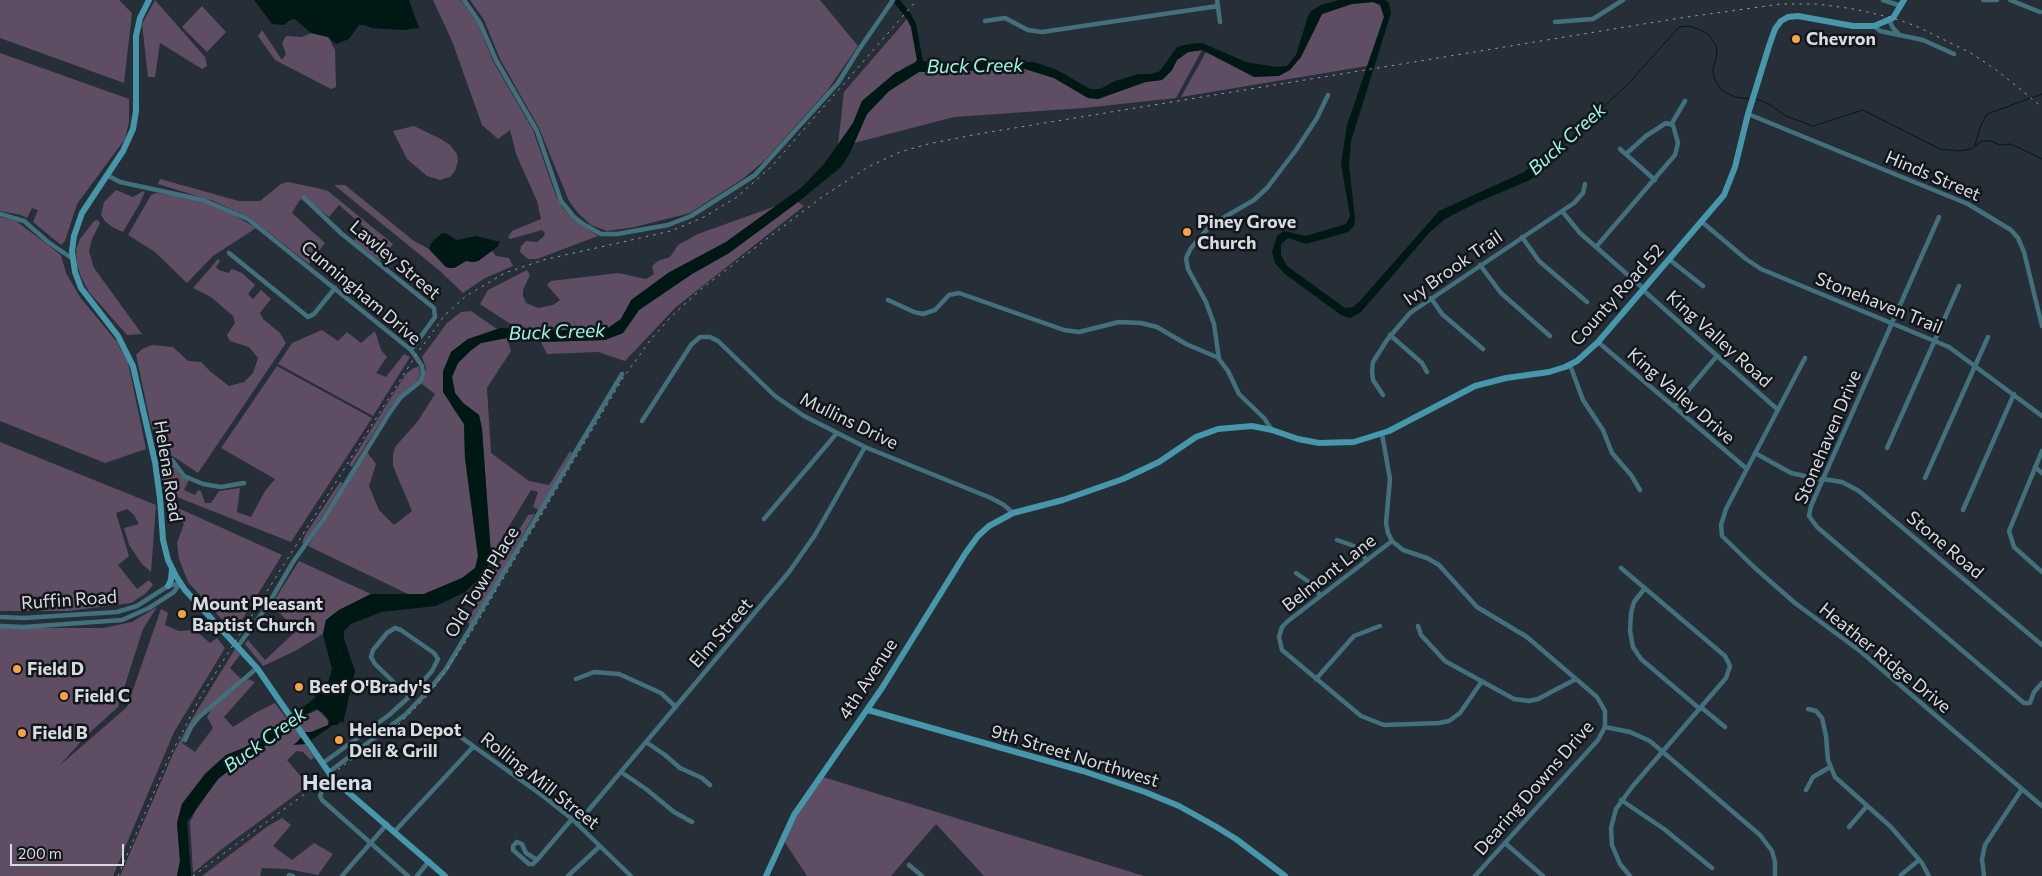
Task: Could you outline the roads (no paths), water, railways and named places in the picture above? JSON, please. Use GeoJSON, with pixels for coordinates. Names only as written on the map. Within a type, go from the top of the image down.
{"type":"FeatureCollection","features":[{"type":"Feature","properties":{"kind":"street","name":"Helena Road"},"geometry":{"type":"LineString","coordinates":[[149,0],[140,18],[136,36],[134,123],[123,151],[90,198],[79,220],[74,236],[73,259],[75,272],[81,288],[118,336],[130,359],[138,383],[155,462],[164,540],[172,568],[180,583],[257,668],[334,780],[445,876]]}},
{"type":"Feature","properties":{"kind":"street"},"geometry":{"type":"LineString","coordinates":[[464,0],[480,23],[496,60],[537,131],[561,200],[583,224],[601,234],[617,234],[668,225],[691,216],[755,174],[838,83],[893,0]]}},
{"type":"Feature","properties":{"kind":"street"},"geometry":{"type":"LineString","coordinates":[[1217,0],[1220,22]]}},
{"type":"Feature","properties":{"kind":"street"},"geometry":{"type":"LineString","coordinates":[[1555,22],[1593,19],[1623,0]]}},
{"type":"Feature","properties":{"kind":"street"},"geometry":{"type":"LineString","coordinates":[[1883,0],[1902,3]]}},
{"type":"Feature","properties":{"kind":"street"},"geometry":{"type":"LineString","coordinates":[[1983,0],[1996,0]]}},
{"type":"Feature","properties":{"kind":"street"},"geometry":{"type":"LineString","coordinates":[[2010,0],[2040,12]]}},
{"type":"Feature","properties":{"kind":"street","name":"County Road 52"},"geometry":{"type":"LineString","coordinates":[[1013,513],[1063,500],[1123,479],[1159,462],[1196,437],[1211,431],[1238,426],[1272,430],[1298,439],[1331,444],[1354,442],[1382,434],[1475,386],[1506,378],[1549,372],[1570,365],[1584,356],[1598,342],[1702,222],[1728,187],[1755,90],[1779,24],[1785,19],[1802,16],[1853,26],[1874,26],[1889,20],[1896,14],[1902,3]]}},
{"type":"Feature","properties":{"kind":"street"},"geometry":{"type":"LineString","coordinates":[[986,21],[1005,18],[1033,32],[1042,32],[1218,6]]}},
{"type":"Feature","properties":{"kind":"street"},"geometry":{"type":"LineString","coordinates":[[1889,20],[1893,28],[1901,34]]}},
{"type":"Feature","properties":{"kind":"street"},"geometry":{"type":"LineString","coordinates":[[1874,26],[1880,31],[1924,40],[1954,54]]}},
{"type":"Feature","properties":{"kind":"street"},"geometry":{"type":"LineString","coordinates":[[1272,430],[1264,418],[1239,394],[1228,371],[1219,358],[1216,330],[1206,302],[1188,270],[1187,254],[1214,223],[1254,200],[1266,188],[1296,150],[1317,118],[1328,95]]}},
{"type":"Feature","properties":{"kind":"street"},"geometry":{"type":"LineString","coordinates":[[1596,247],[1672,159],[1677,149],[1677,138],[1672,124],[1685,101]]}},
{"type":"Feature","properties":{"kind":"street","name":"Hinds Street"},"geometry":{"type":"LineString","coordinates":[[1748,114],[1968,204],[2011,230],[2018,238],[2024,252],[2042,326]]}},
{"type":"Feature","properties":{"kind":"street"},"geometry":{"type":"LineString","coordinates":[[1626,154],[1666,123],[1672,124]]}},
{"type":"Feature","properties":{"kind":"street"},"geometry":{"type":"LineString","coordinates":[[1620,149],[1655,180]]}},
{"type":"Feature","properties":{"kind":"street","name":"Cunningham Drive"},"geometry":{"type":"LineString","coordinates":[[107,175],[120,182],[185,195],[239,214],[258,226],[411,350],[422,366],[423,375],[420,382],[402,397],[390,412],[323,520],[293,562],[266,608],[238,646]]}},
{"type":"Feature","properties":{"kind":"street","name":"Ivy Brook Trail"},"geometry":{"type":"LineString","coordinates":[[1383,395],[1373,380],[1372,366],[1377,353],[1390,335],[1413,310],[1562,211],[1579,198],[1584,191],[1585,184]]}},
{"type":"Feature","properties":{"kind":"street","name":"Lawley Street"},"geometry":{"type":"LineString","coordinates":[[304,198],[342,234],[434,308],[435,317],[411,350]]}},
{"type":"Feature","properties":{"kind":"street","name":"King Valley Road"},"geometry":{"type":"LineString","coordinates":[[1562,211],[1574,228],[1777,409]]}},
{"type":"Feature","properties":{"kind":"street"},"geometry":{"type":"LineString","coordinates":[[0,214],[24,221],[48,242],[73,259]]}},
{"type":"Feature","properties":{"kind":"street","name":"Stonehaven Drive"},"geometry":{"type":"LineString","coordinates":[[1939,217],[1823,479],[1809,512],[1810,518],[1817,527],[2024,702],[2030,703],[2034,692],[2042,683]]}},
{"type":"Feature","properties":{"kind":"street","name":"Stonehaven Trail"},"geometry":{"type":"LineString","coordinates":[[1702,222],[1746,259],[1761,269],[1949,347],[2042,416]]}},
{"type":"Feature","properties":{"kind":"street"},"geometry":{"type":"LineString","coordinates":[[1522,237],[1536,258],[1587,302]]}},
{"type":"Feature","properties":{"kind":"street"},"geometry":{"type":"LineString","coordinates":[[229,253],[308,317],[312,316],[335,288]]}},
{"type":"Feature","properties":{"kind":"street"},"geometry":{"type":"LineString","coordinates":[[1670,260],[1703,286]]}},
{"type":"Feature","properties":{"kind":"street"},"geometry":{"type":"LineString","coordinates":[[1480,265],[1501,293],[1550,336]]}},
{"type":"Feature","properties":{"kind":"street"},"geometry":{"type":"LineString","coordinates":[[1888,448],[1959,286]]}},
{"type":"Feature","properties":{"kind":"street"},"geometry":{"type":"LineString","coordinates":[[888,300],[923,314],[934,310],[949,295],[959,293],[1064,330],[1079,332],[1119,322],[1141,323],[1156,328],[1186,344],[1219,358]]}},
{"type":"Feature","properties":{"kind":"street"},"geometry":{"type":"LineString","coordinates":[[1431,298],[1442,314],[1483,349]]}},
{"type":"Feature","properties":{"kind":"street","name":"Mullins Drive"},"geometry":{"type":"LineString","coordinates":[[642,421],[691,345],[706,334],[718,342],[783,403],[804,416],[865,446],[990,498],[1013,513]]}},
{"type":"Feature","properties":{"kind":"street"},"geometry":{"type":"LineString","coordinates":[[1390,335],[1424,365],[1427,372]]}},
{"type":"Feature","properties":{"kind":"street"},"geometry":{"type":"LineString","coordinates":[[1925,478],[1988,337]]}},
{"type":"Feature","properties":{"kind":"street","name":"King Valley Drive"},"geometry":{"type":"LineString","coordinates":[[1598,342],[1747,469]]}},
{"type":"Feature","properties":{"kind":"street"},"geometry":{"type":"LineString","coordinates":[[1674,407],[1717,356]]}},
{"type":"Feature","properties":{"kind":"street"},"geometry":{"type":"LineString","coordinates":[[1747,469],[1805,358]]}},
{"type":"Feature","properties":{"kind":"street"},"geometry":{"type":"LineString","coordinates":[[1570,365],[1583,400],[1603,430],[1612,453],[1631,475],[1640,490]]}},
{"type":"Feature","properties":{"kind":"street","name":"Old Town Place"},"geometry":{"type":"LineString","coordinates":[[329,772],[405,715],[446,669],[622,374]]}},
{"type":"Feature","properties":{"kind":"street"},"geometry":{"type":"LineString","coordinates":[[1962,510],[2014,394]]}},
{"type":"Feature","properties":{"kind":"street"},"geometry":{"type":"LineString","coordinates":[[764,519],[837,433]]}},
{"type":"Feature","properties":{"kind":"street"},"geometry":{"type":"LineString","coordinates":[[1382,434],[1390,479],[1387,530],[1392,541]]}},
{"type":"Feature","properties":{"kind":"street","name":"Elm Street"},"geometry":{"type":"LineString","coordinates":[[577,824],[793,567],[820,528],[865,446]]}},
{"type":"Feature","properties":{"kind":"street"},"geometry":{"type":"LineString","coordinates":[[2042,451],[2009,532],[2014,547],[2042,572]]}},
{"type":"Feature","properties":{"kind":"street","name":"Stone Road"},"geometry":{"type":"LineString","coordinates":[[1755,453],[1791,472],[1842,482],[1859,491],[2042,646]]}},
{"type":"Feature","properties":{"kind":"street"},"geometry":{"type":"LineString","coordinates":[[155,462],[166,459],[172,460],[184,476],[203,484],[221,486],[244,483]]}},
{"type":"Feature","properties":{"kind":"street"},"geometry":{"type":"LineString","coordinates":[[2035,468],[2042,473]]}},
{"type":"Feature","properties":{"kind":"street","name":"Heather Ridge Drive"},"geometry":{"type":"LineString","coordinates":[[1747,469],[1726,509],[1721,525],[1721,533],[1725,539],[1776,587],[1806,612],[1860,651],[2042,806]]}},
{"type":"Feature","properties":{"kind":"street","name":"4th Avenue"},"geometry":{"type":"LineString","coordinates":[[766,876],[794,815],[868,710],[974,541],[989,526],[1013,513]]}},
{"type":"Feature","properties":{"kind":"street"},"geometry":{"type":"LineString","coordinates":[[1337,540],[1354,546],[1367,560]]}},
{"type":"Feature","properties":{"kind":"street","name":"Belmont Lane"},"geometry":{"type":"LineString","coordinates":[[1392,541],[1285,623],[1279,637],[1281,646],[1285,652],[1361,716],[1378,724],[1392,726],[1449,721],[1460,713],[1482,681]]}},
{"type":"Feature","properties":{"kind":"street","name":"Dearing Downs Drive"},"geometry":{"type":"LineString","coordinates":[[1392,541],[1403,550],[1434,562],[1483,612],[1523,634],[1596,697],[1602,704],[1605,714],[1605,727],[1598,740],[1476,876]]}},
{"type":"Feature","properties":{"kind":"street"},"geometry":{"type":"LineString","coordinates":[[168,586],[171,580],[172,568]]}},
{"type":"Feature","properties":{"kind":"street"},"geometry":{"type":"LineString","coordinates":[[1621,568],[1706,640],[1728,661],[1730,670],[1726,678],[1701,708],[1621,800],[1612,822],[1612,840],[1617,858],[1630,876]]}},
{"type":"Feature","properties":{"kind":"street"},"geometry":{"type":"LineString","coordinates":[[1296,574],[1309,582],[1320,595]]}},
{"type":"Feature","properties":{"kind":"street","name":"Ruffin Road"},"geometry":{"type":"LineString","coordinates":[[0,617],[24,618],[117,612],[137,606],[168,586],[180,583]]}},
{"type":"Feature","properties":{"kind":"street","name":"Ruffin Road"},"geometry":{"type":"LineString","coordinates":[[0,626],[122,620],[149,608],[174,592],[180,583]]}},
{"type":"Feature","properties":{"kind":"street"},"geometry":{"type":"LineString","coordinates":[[1645,588],[1634,602],[1631,613],[1630,631],[1633,647],[1641,659],[1725,727]]}},
{"type":"Feature","properties":{"kind":"street"},"geometry":{"type":"LineString","coordinates":[[1316,679],[1354,636],[1380,626]]}},
{"type":"Feature","properties":{"kind":"street"},"geometry":{"type":"LineString","coordinates":[[1418,626],[1421,636],[1440,657],[1506,697],[1529,701],[1551,694],[1576,679]]}},
{"type":"Feature","properties":{"kind":"street"},"geometry":{"type":"LineString","coordinates":[[323,763],[391,713],[409,697],[432,671],[438,659],[434,653],[401,630],[395,628],[387,633],[373,650],[371,657],[409,697]]}},
{"type":"Feature","properties":{"kind":"street"},"geometry":{"type":"LineString","coordinates":[[185,740],[191,727],[199,717],[257,668]]}},
{"type":"Feature","properties":{"kind":"street"},"geometry":{"type":"LineString","coordinates":[[576,679],[594,672],[619,674],[660,693],[676,707]]}},
{"type":"Feature","properties":{"kind":"street"},"geometry":{"type":"LineString","coordinates":[[1808,709],[1816,712],[1822,718],[1830,767],[1837,780],[1891,827],[1920,860],[1929,876]]}},
{"type":"Feature","properties":{"kind":"street","name":"9th Street Northwest"},"geometry":{"type":"LineString","coordinates":[[868,710],[1083,770],[1145,792],[1178,806],[1215,826],[1285,876]]}},
{"type":"Feature","properties":{"kind":"street"},"geometry":{"type":"LineString","coordinates":[[1605,727],[1637,735],[1663,752],[1763,838],[1774,858],[1775,876]]}},
{"type":"Feature","properties":{"kind":"street","name":"Rolling Mill Street"},"geometry":{"type":"LineString","coordinates":[[453,728],[458,735],[473,747],[543,796],[572,819],[631,876]]}},
{"type":"Feature","properties":{"kind":"street"},"geometry":{"type":"LineString","coordinates":[[646,742],[680,768],[702,778],[710,785]]}},
{"type":"Feature","properties":{"kind":"street"},"geometry":{"type":"LineString","coordinates":[[395,831],[473,747]]}},
{"type":"Feature","properties":{"kind":"street"},"geometry":{"type":"LineString","coordinates":[[1806,790],[1813,777],[1830,767]]}},
{"type":"Feature","properties":{"kind":"street"},"geometry":{"type":"LineString","coordinates":[[621,772],[674,812],[692,822]]}},
{"type":"Feature","properties":{"kind":"street"},"geometry":{"type":"LineString","coordinates":[[334,780],[324,789],[320,796],[323,802],[408,876]]}},
{"type":"Feature","properties":{"kind":"street"},"geometry":{"type":"LineString","coordinates":[[1984,876],[1982,859],[1985,845],[2022,789]]}},
{"type":"Feature","properties":{"kind":"street"},"geometry":{"type":"LineString","coordinates":[[1621,800],[1664,829],[1712,868]]}},
{"type":"Feature","properties":{"kind":"street"},"geometry":{"type":"LineString","coordinates":[[1848,827],[1866,806]]}},
{"type":"Feature","properties":{"kind":"street"},"geometry":{"type":"LineString","coordinates":[[537,860],[526,853],[520,842],[514,844],[513,850],[529,864],[533,864],[537,860],[572,819]]}},
{"type":"Feature","properties":{"kind":"street"},"geometry":{"type":"LineString","coordinates":[[342,876],[387,824]]}},
{"type":"Feature","properties":{"kind":"street"},"geometry":{"type":"LineString","coordinates":[[1505,844],[1543,876]]}},
{"type":"Feature","properties":{"kind":"street"},"geometry":{"type":"LineString","coordinates":[[568,876],[600,846]]}},
{"type":"Feature","properties":{"kind":"street"},"geometry":{"type":"LineString","coordinates":[[1901,875],[1920,860]]}},
{"type":"Feature","properties":{"kind":"street"},"geometry":{"type":"LineString","coordinates":[[417,876],[429,862]]}},
{"type":"Feature","properties":{"kind":"street"},"geometry":{"type":"LineString","coordinates":[[909,864],[922,876]]}},
{"type":"Feature","properties":{"kind":"water"},"geometry":{"type":"Polygon","coordinates":[[[254,0],[409,0],[419,28],[403,30],[372,28],[359,25],[349,39],[336,44],[328,37],[311,33],[295,19],[290,20],[284,25],[272,24],[254,0]]]}},
{"type":"Feature","properties":{"kind":"water"},"geometry":{"type":"Polygon","coordinates":[[[892,0],[900,0],[911,14],[916,24],[923,61],[935,63],[1034,62],[1057,70],[1090,89],[1100,89],[1115,81],[1139,74],[1151,74],[1160,71],[1177,47],[1189,44],[1202,43],[1246,62],[1277,67],[1287,66],[1296,55],[1311,11],[1321,5],[1339,0],[1385,0],[1389,3],[1391,13],[1351,141],[1349,165],[1355,218],[1354,226],[1348,232],[1306,244],[1288,238],[1281,244],[1281,255],[1287,266],[1345,308],[1353,307],[1359,302],[1439,211],[1524,172],[1558,144],[1564,151],[1530,180],[1478,202],[1445,219],[1430,232],[1361,312],[1350,318],[1341,315],[1285,274],[1275,263],[1272,252],[1277,236],[1284,231],[1306,236],[1346,224],[1350,216],[1341,164],[1347,125],[1384,17],[1380,5],[1373,2],[1352,4],[1322,14],[1301,57],[1290,70],[1279,76],[1254,77],[1202,50],[1188,52],[1177,60],[1172,70],[1162,80],[1145,82],[1098,99],[1088,98],[1054,78],[1025,69],[919,72],[889,91],[867,114],[850,153],[841,167],[798,202],[729,253],[692,274],[639,310],[623,333],[605,340],[541,342],[507,338],[481,343],[458,363],[452,377],[455,393],[463,403],[479,415],[482,429],[491,555],[486,572],[465,592],[436,606],[381,612],[351,624],[344,631],[344,639],[355,671],[343,723],[341,721],[337,725],[333,725],[306,744],[293,745],[306,732],[311,732],[328,725],[329,721],[323,713],[316,709],[297,719],[289,731],[242,760],[218,779],[187,822],[191,876],[177,876],[180,861],[177,823],[182,804],[205,774],[226,755],[246,747],[272,731],[315,698],[315,694],[328,682],[332,669],[323,634],[326,620],[339,610],[371,594],[424,594],[462,578],[475,568],[478,556],[465,458],[464,424],[443,392],[443,371],[451,352],[468,339],[501,328],[545,331],[608,328],[621,319],[631,300],[668,273],[726,242],[802,187],[824,164],[853,123],[862,101],[895,73],[915,63],[917,60],[911,27],[892,0]]]}},
{"type":"Feature","properties":{"kind":"water"},"geometry":{"type":"Polygon","coordinates":[[[442,233],[457,240],[476,236],[500,242],[497,247],[478,261],[466,261],[454,268],[450,268],[446,267],[429,249],[432,242],[442,233]]]}},
{"type":"Feature","properties":{"kind":"waterway","name":"Buck Creek"},"geometry":{"type":"LineString","coordinates":[[1561,147],[1630,82],[1679,27],[1690,26],[1707,33],[1716,45],[1717,55],[1713,69],[1714,78],[1722,91],[1735,97],[1749,99]]}},
{"type":"Feature","properties":{"kind":"waterway"},"geometry":{"type":"LineString","coordinates":[[1975,145],[1980,127],[1987,114],[2042,94]]}},
{"type":"Feature","properties":{"kind":"waterway","name":"Buck Creek"},"geometry":{"type":"LineString","coordinates":[[1756,99],[1769,104],[1786,116],[1813,126],[1863,110],[1940,149],[1959,151],[1971,149],[1982,141],[1990,141],[2001,145],[2011,144],[2042,159]]}},
{"type":"Feature","properties":{"kind":"railway"},"geometry":{"type":"LineString","coordinates":[[118,876],[167,762],[201,696],[416,355],[445,315],[466,296],[505,273],[543,260],[671,231],[704,217],[737,197],[771,167],[917,0]]}},
{"type":"Feature","properties":{"kind":"railway"},"geometry":{"type":"LineString","coordinates":[[193,876],[396,727],[431,692],[466,641],[623,378],[652,338],[670,318],[701,289],[822,197],[868,167],[900,152],[978,134],[1680,18],[1781,4],[1817,4],[1854,9],[1893,18],[1916,26],[1971,53],[1999,72],[2042,107]]}},
{"type":"Feature","properties":{"kind":"place","name":"Chevron"},"geometry":{"type":"Point","coordinates":[1796,39]}},
{"type":"Feature","properties":{"kind":"place","name":"Piney Grove Church"},"geometry":{"type":"Point","coordinates":[1187,232]}},
{"type":"Feature","properties":{"kind":"place","name":"Mount Pleasant Baptist Church"},"geometry":{"type":"Point","coordinates":[182,614]}},
{"type":"Feature","properties":{"kind":"place","name":"Field D"},"geometry":{"type":"Point","coordinates":[17,669]}},
{"type":"Feature","properties":{"kind":"place","name":"Beef O'Brady's"},"geometry":{"type":"Point","coordinates":[299,687]}},
{"type":"Feature","properties":{"kind":"place","name":"Field C"},"geometry":{"type":"Point","coordinates":[64,696]}},
{"type":"Feature","properties":{"kind":"place","name":"Field B"},"geometry":{"type":"Point","coordinates":[22,733]}},
{"type":"Feature","properties":{"kind":"place","name":"Helena Depot Deli & Grill"},"geometry":{"type":"Point","coordinates":[339,740]}},
{"type":"Feature","properties":{"kind":"district","name":"Helena"},"geometry":{"type":"Point","coordinates":[337,783]}}]}
